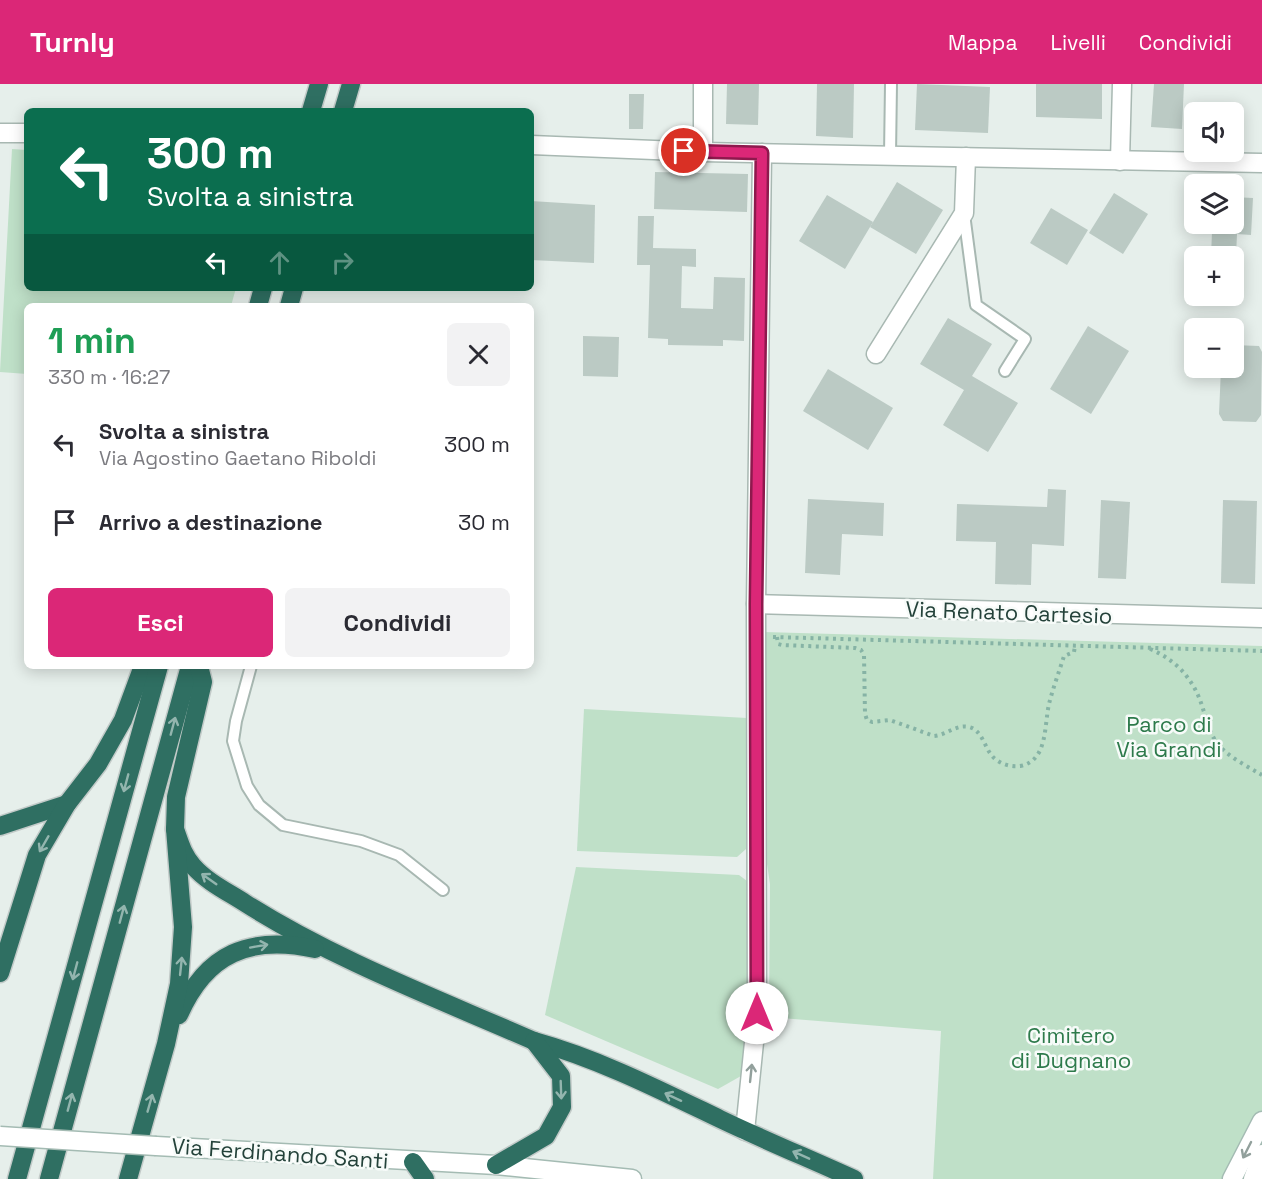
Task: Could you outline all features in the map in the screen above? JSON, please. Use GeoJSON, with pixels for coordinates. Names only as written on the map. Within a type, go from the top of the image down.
{"type":"FeatureCollection","features":[{"type":"Feature","properties":{"kind":"highway"},"geometry":{"type":"LineString","coordinates":[[312,108],[319,84]]}},
{"type":"Feature","properties":{"kind":"highway"},"geometry":{"type":"LineString","coordinates":[[344,108],[351,84]]}},
{"type":"Feature","properties":{"kind":"highway"},"geometry":{"type":"LineString","coordinates":[[0,973],[37,855],[67,804],[98,764],[123,720],[142,669]]}},
{"type":"Feature","properties":{"kind":"highway"},"geometry":{"type":"LineString","coordinates":[[17,1179],[158,669]]}},
{"type":"Feature","properties":{"kind":"highway"},"geometry":{"type":"LineString","coordinates":[[49,1179],[189,669]]}},
{"type":"Feature","properties":{"kind":"highway"},"geometry":{"type":"LineString","coordinates":[[130,1175],[166,1044],[179,984],[183,927],[175,813],[179,780],[203,682],[200,669]]}},
{"type":"Feature","properties":{"kind":"highway"},"geometry":{"type":"LineString","coordinates":[[0,826],[67,804]]}},
{"type":"Feature","properties":{"kind":"highway"},"geometry":{"type":"LineString","coordinates":[[175,829],[183,852],[206,878],[261,913],[331,952],[534,1041],[561,1048],[632,1077],[745,1131],[854,1179]]}},
{"type":"Feature","properties":{"kind":"highway"},"geometry":{"type":"LineString","coordinates":[[166,1044],[191,992],[209,969],[222,958],[255,945],[270,944],[291,944],[331,952]]}},
{"type":"Feature","properties":{"kind":"highway"},"geometry":{"type":"LineString","coordinates":[[496,1165],[546,1136],[562,1107],[561,1076],[534,1041]]}},
{"type":"Feature","properties":{"kind":"highway"},"geometry":{"type":"LineString","coordinates":[[413,1162],[425,1179]]}},
{"type":"Feature","properties":{"kind":"street"},"geometry":{"type":"LineString","coordinates":[[703,84],[703,152]]}},
{"type":"Feature","properties":{"kind":"street"},"geometry":{"type":"LineString","coordinates":[[1120,160],[1122,84]]}},
{"type":"Feature","properties":{"kind":"street"},"geometry":{"type":"LineString","coordinates":[[0,133],[24,133]]}},
{"type":"Feature","properties":{"kind":"street"},"geometry":{"type":"LineString","coordinates":[[534,145],[703,152],[1262,163]]}},
{"type":"Feature","properties":{"kind":"street"},"geometry":{"type":"LineString","coordinates":[[745,1131],[757,1013],[756,604],[762,153]]}},
{"type":"Feature","properties":{"kind":"street"},"geometry":{"type":"LineString","coordinates":[[876,354],[964,213],[966,157]]}},
{"type":"Feature","properties":{"kind":"street","name":"Via Renato Cartesio"},"geometry":{"type":"LineString","coordinates":[[756,604],[1262,618]]}},
{"type":"Feature","properties":{"kind":"street"},"geometry":{"type":"LineString","coordinates":[[1232,1179],[1262,1121]]}},
{"type":"Feature","properties":{"kind":"street","name":"Via Ferdinando Santi"},"geometry":{"type":"LineString","coordinates":[[0,1136],[413,1162],[496,1165],[632,1179]]}},
{"type":"Feature","properties":{"kind":"street"},"geometry":{"type":"LineString","coordinates":[[1253,1179],[1262,1154]]}},
{"type":"Feature","properties":{"kind":"lane"},"geometry":{"type":"LineString","coordinates":[[890,155],[891,84]]}},
{"type":"Feature","properties":{"kind":"lane"},"geometry":{"type":"LineString","coordinates":[[964,213],[976,305],[1025,339],[1005,371]]}},
{"type":"Feature","properties":{"kind":"lane"},"geometry":{"type":"LineString","coordinates":[[250,669],[233,741],[246,786],[259,805],[283,825],[361,841],[399,855],[443,890]]}},
{"type":"Feature","properties":{"kind":"path"},"geometry":{"type":"LineString","coordinates":[[765,636],[1262,651]]}},
{"type":"Feature","properties":{"kind":"path"},"geometry":{"type":"LineString","coordinates":[[777,637],[778,644],[782,645],[861,650],[864,655],[867,720],[872,722],[890,720],[934,736],[941,736],[958,727],[973,729],[981,735],[987,750],[995,759],[1015,767],[1033,761],[1039,752],[1049,706],[1064,656],[1074,652],[1075,646]]}},
{"type":"Feature","properties":{"kind":"path"},"geometry":{"type":"LineString","coordinates":[[1147,648],[1171,661],[1193,684],[1216,743],[1228,754],[1262,775]]}},
{"type":"Feature","properties":{"kind":"green space"},"geometry":{"type":"Polygon","coordinates":[[[12,149],[24,150],[24,291],[235,291],[232,303],[24,303],[24,374],[0,372],[12,149]]]}},
{"type":"Feature","properties":{"kind":"green space"},"geometry":{"type":"Polygon","coordinates":[[[764,632],[1262,646],[1262,1179],[933,1179],[941,1031],[769,1017],[770,884],[764,844],[764,632]]]}},
{"type":"Feature","properties":{"kind":"green space"},"geometry":{"type":"Polygon","coordinates":[[[584,709],[747,718],[746,849],[737,857],[577,851],[584,709]]]}},
{"type":"Feature","properties":{"kind":"green space"},"geometry":{"type":"Polygon","coordinates":[[[576,867],[739,875],[747,881],[747,1006],[741,1076],[718,1089],[545,1015],[576,867]]]}},
{"type":"Feature","properties":{"kind":"building"},"geometry":{"type":"Polygon","coordinates":[[[727,84],[759,84],[758,125],[726,124],[727,84]]]}},
{"type":"Feature","properties":{"kind":"building"},"geometry":{"type":"Polygon","coordinates":[[[817,84],[854,84],[853,138],[816,136],[817,84]]]}},
{"type":"Feature","properties":{"kind":"building"},"geometry":{"type":"Polygon","coordinates":[[[917,84],[990,87],[988,133],[915,130],[917,84]]]}},
{"type":"Feature","properties":{"kind":"building"},"geometry":{"type":"Polygon","coordinates":[[[1036,84],[1102,84],[1102,119],[1036,117],[1036,84]]]}},
{"type":"Feature","properties":{"kind":"building"},"geometry":{"type":"Polygon","coordinates":[[[1154,84],[1184,84],[1182,129],[1151,127],[1154,84]]]}},
{"type":"Feature","properties":{"kind":"building"},"geometry":{"type":"Polygon","coordinates":[[[629,94],[644,94],[643,129],[629,129],[629,94]]]}},
{"type":"Feature","properties":{"kind":"building"},"geometry":{"type":"Polygon","coordinates":[[[655,172],[748,174],[747,212],[654,209],[655,172]]]}},
{"type":"Feature","properties":{"kind":"building"},"geometry":{"type":"Polygon","coordinates":[[[897,182],[943,210],[916,254],[870,227],[897,182]]]}},
{"type":"Feature","properties":{"kind":"building"},"geometry":{"type":"Polygon","coordinates":[[[1114,193],[1148,214],[1123,254],[1089,233],[1114,193]]]}},
{"type":"Feature","properties":{"kind":"building"},"geometry":{"type":"Polygon","coordinates":[[[827,195],[873,222],[845,269],[799,241],[827,195]]]}},
{"type":"Feature","properties":{"kind":"building"},"geometry":{"type":"Polygon","coordinates":[[[1244,198],[1253,198],[1251,235],[1237,234],[1244,234],[1244,198]]]}},
{"type":"Feature","properties":{"kind":"building"},"geometry":{"type":"Polygon","coordinates":[[[534,201],[595,205],[594,263],[534,260],[534,201]]]}},
{"type":"Feature","properties":{"kind":"building"},"geometry":{"type":"Polygon","coordinates":[[[1051,208],[1088,230],[1067,265],[1030,243],[1051,208]]]}},
{"type":"Feature","properties":{"kind":"building"},"geometry":{"type":"Polygon","coordinates":[[[638,216],[654,216],[653,248],[696,249],[696,267],[682,266],[681,308],[713,309],[714,277],[745,278],[744,341],[723,340],[723,346],[668,345],[668,339],[648,338],[650,265],[637,265],[638,216]]]}},
{"type":"Feature","properties":{"kind":"building"},"geometry":{"type":"Polygon","coordinates":[[[1212,234],[1237,234],[1236,246],[1211,246],[1212,234]]]}},
{"type":"Feature","properties":{"kind":"building"},"geometry":{"type":"Polygon","coordinates":[[[948,318],[992,344],[972,376],[1018,403],[988,452],[943,425],[964,390],[920,364],[948,318]]]}},
{"type":"Feature","properties":{"kind":"building"},"geometry":{"type":"Polygon","coordinates":[[[1088,326],[1129,351],[1091,414],[1050,389],[1088,326]]]}},
{"type":"Feature","properties":{"kind":"building"},"geometry":{"type":"Polygon","coordinates":[[[583,336],[619,337],[618,377],[583,376],[583,336]]]}},
{"type":"Feature","properties":{"kind":"building"},"geometry":{"type":"Polygon","coordinates":[[[1244,345],[1259,346],[1262,352],[1261,415],[1256,422],[1223,421],[1219,414],[1221,378],[1244,378],[1244,345]]]}},
{"type":"Feature","properties":{"kind":"building"},"geometry":{"type":"Polygon","coordinates":[[[828,369],[893,408],[868,450],[803,411],[828,369]]]}},
{"type":"Feature","properties":{"kind":"building"},"geometry":{"type":"Polygon","coordinates":[[[1048,489],[1066,490],[1064,546],[1032,544],[1031,585],[995,584],[996,542],[956,541],[957,504],[1047,507],[1048,489]]]}},
{"type":"Feature","properties":{"kind":"building"},"geometry":{"type":"Polygon","coordinates":[[[808,499],[884,503],[883,536],[842,534],[840,575],[805,573],[808,499]]]}},
{"type":"Feature","properties":{"kind":"building"},"geometry":{"type":"Polygon","coordinates":[[[1101,500],[1130,502],[1126,579],[1098,578],[1101,500]]]}},
{"type":"Feature","properties":{"kind":"building"},"geometry":{"type":"Polygon","coordinates":[[[1223,500],[1257,501],[1255,584],[1221,583],[1223,500]]]}},
{"type":"Feature","properties":{"kind":"route"},"geometry":{"type":"LineString","coordinates":[[684,151],[762,153],[756,604],[757,1013]]}},
{"type":"Feature","properties":{"kind":"park label","name":"Parco di Via Grandi"},"geometry":{"type":"Point","coordinates":[1169,736]}},
{"type":"Feature","properties":{"kind":"park label","name":"Cimitero di Dugnano"},"geometry":{"type":"Point","coordinates":[1071,1048]}}]}
